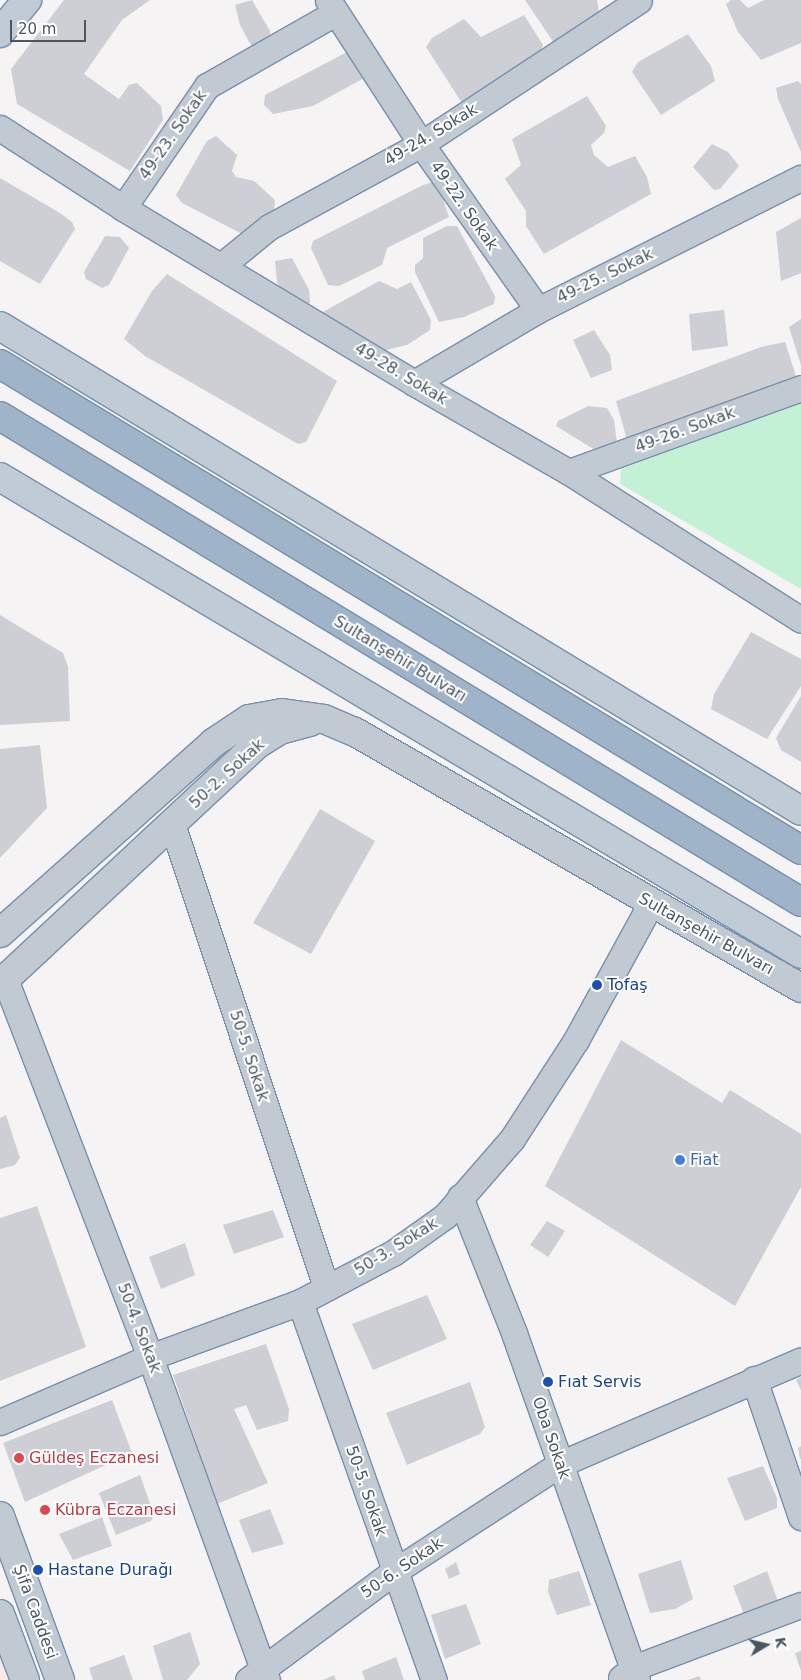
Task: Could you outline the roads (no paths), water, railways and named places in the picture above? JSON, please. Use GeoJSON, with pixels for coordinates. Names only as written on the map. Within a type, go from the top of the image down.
{"type":"FeatureCollection","features":[{"type":"Feature","properties":{"kind":"highway"},"geometry":{"type":"LineString","coordinates":[[0,364],[801,850]]}},
{"type":"Feature","properties":{"kind":"highway","name":"Sultanşehir Bulvarı"},"geometry":{"type":"LineString","coordinates":[[0,416],[801,902]]}},
{"type":"Feature","properties":{"kind":"main road"},"geometry":{"type":"LineString","coordinates":[[0,33],[27,0]]}},
{"type":"Feature","properties":{"kind":"main road"},"geometry":{"type":"LineString","coordinates":[[0,326],[801,811]]}},
{"type":"Feature","properties":{"kind":"main road","name":"Sultanşehir Bulvarı"},"geometry":{"type":"LineString","coordinates":[[3,480],[801,954]]}},
{"type":"Feature","properties":{"kind":"street","name":"49-24. Sokak"},"geometry":{"type":"LineString","coordinates":[[221,266],[268,227],[421,144],[640,0]]}},
{"type":"Feature","properties":{"kind":"street","name":"49-22. Sokak"},"geometry":{"type":"LineString","coordinates":[[332,6],[421,144],[538,310]]}},
{"type":"Feature","properties":{"kind":"street","name":"49-23. Sokak"},"geometry":{"type":"LineString","coordinates":[[123,208],[207,86],[332,6]]}},
{"type":"Feature","properties":{"kind":"street","name":"49-28. Sokak"},"geometry":{"type":"LineString","coordinates":[[0,128],[123,208],[414,383],[569,472],[801,620]]}},
{"type":"Feature","properties":{"kind":"street","name":"49-25. Sokak"},"geometry":{"type":"LineString","coordinates":[[414,383],[538,310],[801,178]]}},
{"type":"Feature","properties":{"kind":"street","name":"49-26. Sokak"},"geometry":{"type":"LineString","coordinates":[[569,472],[801,388]]}},
{"type":"Feature","properties":{"kind":"street","name":"50-2. Sokak"},"geometry":{"type":"LineString","coordinates":[[0,933],[213,743],[248,719],[282,713],[324,719]]}},
{"type":"Feature","properties":{"kind":"street","name":"50-2. Sokak"},"geometry":{"type":"LineString","coordinates":[[2,981],[256,745],[280,730],[324,719]]}},
{"type":"Feature","properties":{"kind":"street","name":"Sultanşehir Bulvarı"},"geometry":{"type":"LineString","coordinates":[[324,719],[355,732],[801,988]]}},
{"type":"Feature","properties":{"kind":"street","name":"50-5. Sokak"},"geometry":{"type":"LineString","coordinates":[[172,824],[326,1288]]}},
{"type":"Feature","properties":{"kind":"street","name":"50-3. Sokak"},"geometry":{"type":"LineString","coordinates":[[0,1422],[150,1357],[300,1302],[393,1253],[445,1216],[518,1130],[576,1040],[650,903]]}},
{"type":"Feature","properties":{"kind":"street","name":"50-4. Sokak"},"geometry":{"type":"LineString","coordinates":[[2,981],[150,1357],[259,1676]]}},
{"type":"Feature","properties":{"kind":"street","name":"Oba Sokak"},"geometry":{"type":"LineString","coordinates":[[460,1197],[514,1333],[560,1464],[630,1676]]}},
{"type":"Feature","properties":{"kind":"street","name":"50-5. Sokak"},"geometry":{"type":"LineString","coordinates":[[300,1302],[434,1680]]}},
{"type":"Feature","properties":{"kind":"street","name":"50-6. Sokak"},"geometry":{"type":"LineString","coordinates":[[259,1676],[395,1571],[560,1464],[754,1378],[801,1360]]}},
{"type":"Feature","properties":{"kind":"street"},"geometry":{"type":"LineString","coordinates":[[754,1378],[801,1517]]}},
{"type":"Feature","properties":{"kind":"street","name":"Şifa Caddesi"},"geometry":{"type":"LineString","coordinates":[[0,1516],[60,1680]]}},
{"type":"Feature","properties":{"kind":"street"},"geometry":{"type":"LineString","coordinates":[[630,1676],[801,1605]]}},
{"type":"Feature","properties":{"kind":"street","name":"Şifa Caddesi"},"geometry":{"type":"LineString","coordinates":[[0,1614],[25,1680]]}},
{"type":"Feature","properties":{"kind":"place","name":"Tofaş"},"geometry":{"type":"Point","coordinates":[597,985]}},
{"type":"Feature","properties":{"kind":"place","name":"Fiat"},"geometry":{"type":"Point","coordinates":[680,1160]}},
{"type":"Feature","properties":{"kind":"place","name":"Fıat Servis"},"geometry":{"type":"Point","coordinates":[548,1382]}},
{"type":"Feature","properties":{"kind":"place","name":"Güldeş Eczanesi"},"geometry":{"type":"Point","coordinates":[19,1458]}},
{"type":"Feature","properties":{"kind":"place","name":"Kübra Eczanesi"},"geometry":{"type":"Point","coordinates":[45,1510]}},
{"type":"Feature","properties":{"kind":"place","name":"Hastane Durağı"},"geometry":{"type":"Point","coordinates":[38,1570]}}]}
